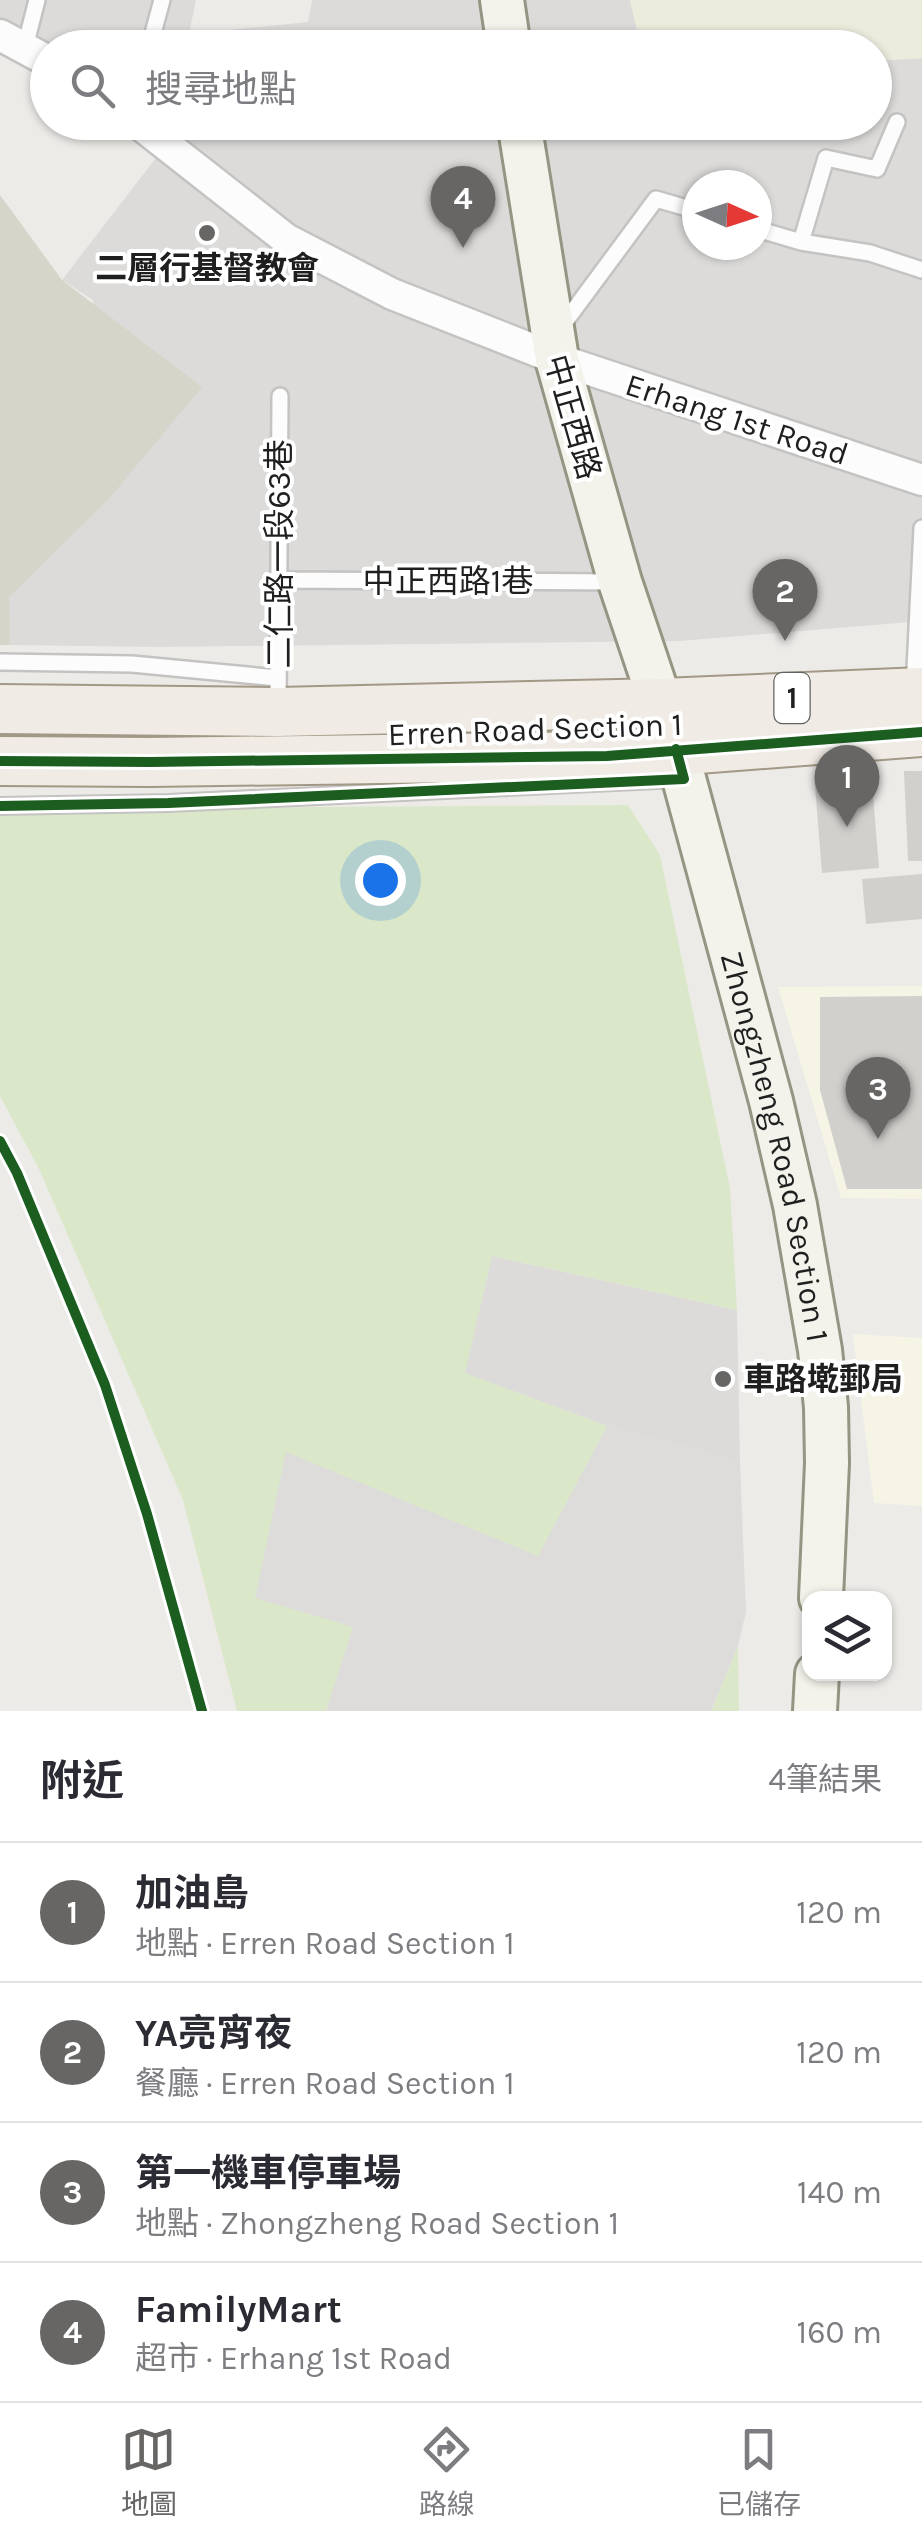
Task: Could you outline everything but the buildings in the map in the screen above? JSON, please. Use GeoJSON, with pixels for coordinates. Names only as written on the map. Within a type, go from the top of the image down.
{"type":"FeatureCollection","features":[{"type":"Feature","properties":{"kind":"main road"},"geometry":{"type":"LineString","coordinates":[[502,0],[506,30]]}},
{"type":"Feature","properties":{"kind":"main road","name":"中正西路"},"geometry":{"type":"LineString","coordinates":[[522,140],[554,350],[620,582],[662,703]]}},
{"type":"Feature","properties":{"kind":"main road","name":"Erren Road Section 1"},"geometry":{"type":"LineString","coordinates":[[0,708],[149,711],[278,695],[919,706]]}},
{"type":"Feature","properties":{"kind":"main road","name":"Zhongzheng Road Section 1"},"geometry":{"type":"LineString","coordinates":[[662,703],[771,1102],[809,1273],[826,1407],[821,1591]]}},
{"type":"Feature","properties":{"kind":"main road","name":"Erren Road Section 1"},"geometry":{"type":"LineString","coordinates":[[0,761],[606,756],[680,764],[919,706]]}},
{"type":"Feature","properties":{"kind":"main road"},"geometry":{"type":"LineString","coordinates":[[816,1711],[817,1681]]}},
{"type":"Feature","properties":{"kind":"street","name":"Erhang 1st Road"},"geometry":{"type":"LineString","coordinates":[[160,140],[286,239],[392,294],[922,480]]}},
{"type":"Feature","properties":{"kind":"lane"},"geometry":{"type":"LineString","coordinates":[[24,48],[36,0]]}},
{"type":"Feature","properties":{"kind":"lane"},"geometry":{"type":"LineString","coordinates":[[154,30],[162,0]]}},
{"type":"Feature","properties":{"kind":"lane"},"geometry":{"type":"LineString","coordinates":[[892,134],[897,122]]}},
{"type":"Feature","properties":{"kind":"lane"},"geometry":{"type":"LineString","coordinates":[[801,242],[826,158],[877,168],[889,140]]}},
{"type":"Feature","properties":{"kind":"lane"},"geometry":{"type":"LineString","coordinates":[[554,350],[656,198],[682,206]]}},
{"type":"Feature","properties":{"kind":"lane"},"geometry":{"type":"LineString","coordinates":[[772,233],[870,253],[922,270]]}},
{"type":"Feature","properties":{"kind":"lane","name":"二仁路一段63巷"},"geometry":{"type":"LineString","coordinates":[[278,695],[280,396]]}},
{"type":"Feature","properties":{"kind":"lane"},"geometry":{"type":"LineString","coordinates":[[919,706],[922,528]]}},
{"type":"Feature","properties":{"kind":"lane","name":"中正西路1巷"},"geometry":{"type":"LineString","coordinates":[[277,580],[620,582]]}},
{"type":"Feature","properties":{"kind":"lane"},"geometry":{"type":"LineString","coordinates":[[0,662],[132,664],[278,695]]}},
{"type":"Feature","properties":{"kind":"lane"},"geometry":{"type":"LineString","coordinates":[[0,806],[168,803],[680,764]]}},
{"type":"Feature","properties":{"kind":"shaded area"},"geometry":{"type":"Polygon","coordinates":[[[0,0],[196,0],[190,30],[30,30],[30,44],[0,36],[0,0]]]}},
{"type":"Feature","properties":{"kind":"shaded area"},"geometry":{"type":"Polygon","coordinates":[[[312,0],[630,0],[637,30],[229,30],[308,22],[312,0]]]}},
{"type":"Feature","properties":{"kind":"shaded area"},"geometry":{"type":"Polygon","coordinates":[[[922,58],[922,621],[679,641],[10,645],[8,597],[107,501],[93,300],[62,280],[165,146],[158,140],[892,140],[892,60],[922,58]]]}},
{"type":"Feature","properties":{"kind":"shaded area"},"geometry":{"type":"Polygon","coordinates":[[[0,195],[62,280],[202,387],[107,501],[9,597],[10,645],[0,645],[0,195]]]}},
{"type":"Feature","properties":{"kind":"shaded area"},"geometry":{"type":"Polygon","coordinates":[[[922,986],[922,1199],[841,1198],[778,987],[922,986]]]}},
{"type":"Feature","properties":{"kind":"shaded area"},"geometry":{"type":"Polygon","coordinates":[[[492,1256],[737,1310],[740,1463],[607,1426],[464,1373],[492,1256]]]}},
{"type":"Feature","properties":{"kind":"shaded area"},"geometry":{"type":"Polygon","coordinates":[[[853,1334],[922,1338],[922,1506],[874,1503],[853,1334]]]}},
{"type":"Feature","properties":{"kind":"shaded area"},"geometry":{"type":"Polygon","coordinates":[[[607,1426],[740,1463],[746,1612],[738,1646],[711,1711],[326,1711],[353,1627],[255,1598],[286,1452],[538,1556],[607,1426]]]}},
{"type":"Feature","properties":{"kind":"green space"},"geometry":{"type":"Polygon","coordinates":[[[630,0],[922,0],[922,58],[892,60],[892,30],[637,30],[630,0]]]}},
{"type":"Feature","properties":{"kind":"green space"},"geometry":{"type":"Polygon","coordinates":[[[628,805],[660,855],[730,1188],[737,1310],[492,1256],[465,1373],[607,1426],[539,1557],[354,1627],[326,1711],[237,1711],[183,1500],[39,1169],[0,1096],[0,816],[308,807],[628,805]]]}},
{"type":"Feature","properties":{"kind":"green space"},"geometry":{"type":"Polygon","coordinates":[[[738,1646],[739,1711],[711,1711],[738,1646]]]}},
{"type":"Feature","properties":{"kind":"cycle path"},"geometry":{"type":"LineString","coordinates":[[0,761],[607,756],[922,732]]}},
{"type":"Feature","properties":{"kind":"cycle path"},"geometry":{"type":"LineString","coordinates":[[0,806],[168,803],[684,779],[676,749]]}},
{"type":"Feature","properties":{"kind":"cycle path"},"geometry":{"type":"LineString","coordinates":[[0,1141],[105,1385],[147,1514],[202,1711]]}},
{"type":"Feature","properties":{"kind":"place","name":"二層行基督教會"},"geometry":{"type":"Point","coordinates":[207,233]}},
{"type":"Feature","properties":{"kind":"place","name":"FamilyMart"},"geometry":{"type":"Point","coordinates":[463,248]}},
{"type":"Feature","properties":{"kind":"place","name":"YA亮宵夜"},"geometry":{"type":"Point","coordinates":[785,641]}},
{"type":"Feature","properties":{"kind":"place","name":"加油島"},"geometry":{"type":"Point","coordinates":[847,827]}},
{"type":"Feature","properties":{"kind":"place","name":"第一機車停車場"},"geometry":{"type":"Point","coordinates":[878,1139]}},
{"type":"Feature","properties":{"kind":"place","name":"車路墘郵局"},"geometry":{"type":"Point","coordinates":[723,1379]}}]}
